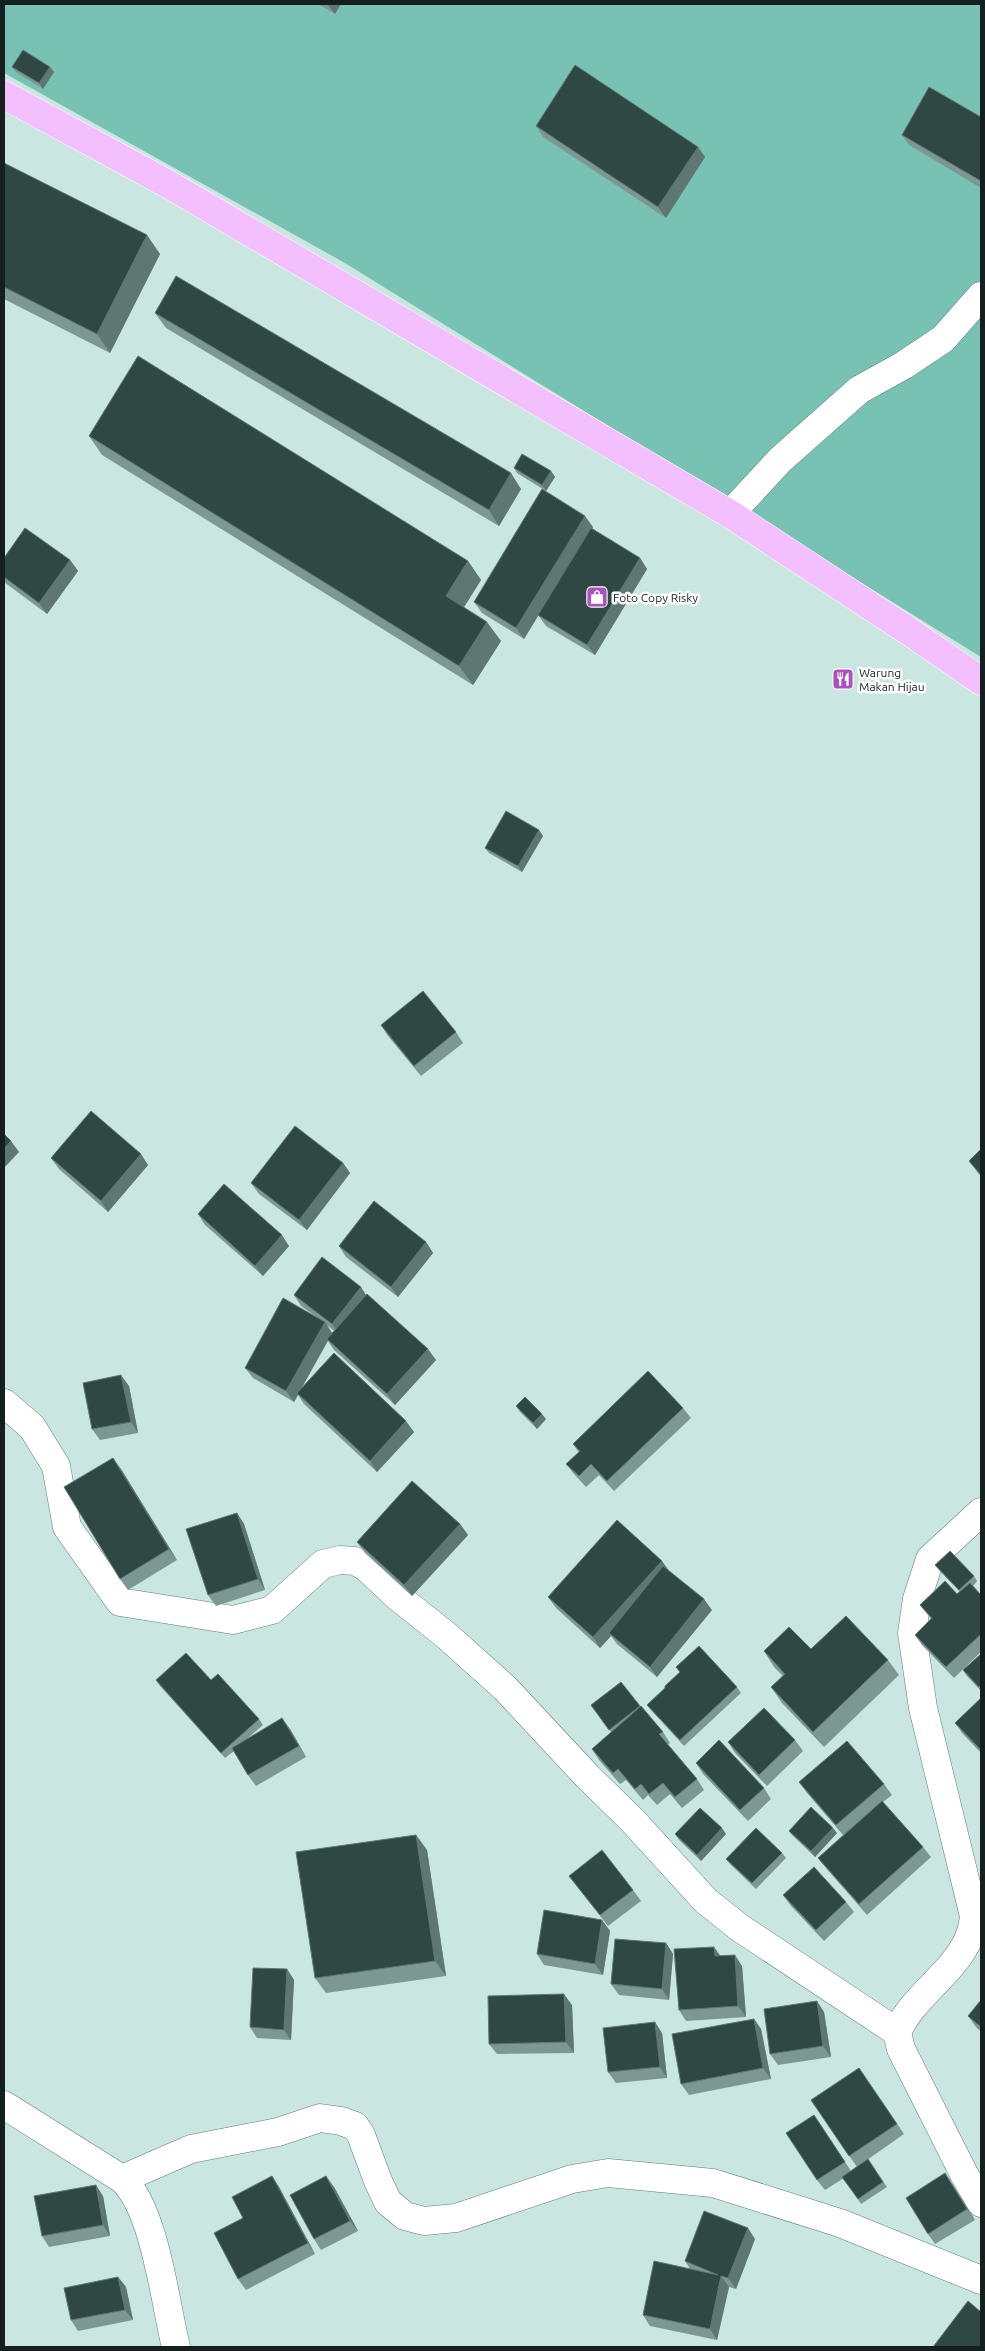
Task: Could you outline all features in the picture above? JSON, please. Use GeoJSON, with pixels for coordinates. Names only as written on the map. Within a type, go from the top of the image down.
{"type":"FeatureCollection","features":[{"type":"Feature","properties":{"kind":"highway"},"geometry":{"type":"LineString","coordinates":[[4,95],[168,184],[730,514],[981,681]]}},
{"type":"Feature","properties":{"kind":"street"},"geometry":{"type":"LineString","coordinates":[[730,514],[780,460],[859,390],[904,365],[943,339],[981,296]]}},
{"type":"Feature","properties":{"kind":"street"},"geometry":{"type":"LineString","coordinates":[[4,1403],[32,1427],[56,1466],[67,1527],[120,1602],[233,1620],[272,1610],[323,1564],[340,1560],[355,1561],[366,1567],[398,1597],[447,1636],[505,1688],[587,1776],[632,1820],[706,1901],[740,1928],[897,2032]]}},
{"type":"Feature","properties":{"kind":"street"},"geometry":{"type":"LineString","coordinates":[[981,1512],[930,1559],[917,1599],[912,1633],[923,1708],[974,1916],[974,1929],[966,1946],[955,1961],[912,2006],[897,2032],[901,2049],[964,2174],[981,2203]]}},
{"type":"Feature","properties":{"kind":"street"},"geometry":{"type":"LineString","coordinates":[[4,2105],[122,2178],[130,2186],[149,2226],[176,2347]]}},
{"type":"Feature","properties":{"kind":"street"},"geometry":{"type":"LineString","coordinates":[[122,2178],[191,2149],[278,2132],[320,2118],[341,2121],[355,2126],[361,2135],[388,2202],[405,2216],[424,2221],[456,2218],[572,2179],[608,2174],[713,2183],[840,2222],[981,2280]]}},
{"type":"Feature","properties":{"kind":"green space"},"geometry":{"type":"Polygon","coordinates":[[[4,4],[981,4],[981,657],[345,263],[4,73],[4,4]]]}},
{"type":"Feature","properties":{"kind":"building"},"geometry":{"type":"Polygon","coordinates":[[[23,50],[50,67],[39,83],[12,67],[23,50]]]}},
{"type":"Feature","properties":{"kind":"building"},"geometry":{"type":"Polygon","coordinates":[[[575,65],[698,147],[658,207],[536,126],[575,65]]]}},
{"type":"Feature","properties":{"kind":"building"},"geometry":{"type":"Polygon","coordinates":[[[929,87],[981,117],[981,181],[902,135],[929,87]]]}},
{"type":"Feature","properties":{"kind":"building"},"geometry":{"type":"Polygon","coordinates":[[[4,163],[147,235],[97,334],[4,287],[4,163]]]}},
{"type":"Feature","properties":{"kind":"building"},"geometry":{"type":"Polygon","coordinates":[[[176,276],[511,473],[489,510],[155,313],[176,276]]]}},
{"type":"Feature","properties":{"kind":"building"},"geometry":{"type":"Polygon","coordinates":[[[138,356],[468,561],[446,596],[487,622],[459,666],[89,436],[138,356]]]}},
{"type":"Feature","properties":{"kind":"building"},"geometry":{"type":"Polygon","coordinates":[[[522,454],[551,471],[542,485],[514,468],[522,454]]]}},
{"type":"Feature","properties":{"kind":"building"},"geometry":{"type":"Polygon","coordinates":[[[542,489],[585,516],[516,628],[474,602],[542,489]]]}},
{"type":"Feature","properties":{"kind":"building"},"geometry":{"type":"Polygon","coordinates":[[[25,528],[70,560],[39,603],[4,577],[4,558],[25,528]]]}},
{"type":"Feature","properties":{"kind":"building","name":"Foto Copy Risky"},"geometry":{"type":"Polygon","coordinates":[[[591,528],[640,558],[587,645],[538,615],[591,528]]]}},
{"type":"Feature","properties":{"kind":"building"},"geometry":{"type":"Polygon","coordinates":[[[506,811],[539,830],[518,866],[485,848],[506,811]]]}},
{"type":"Feature","properties":{"kind":"building"},"geometry":{"type":"Polygon","coordinates":[[[423,991],[456,1032],[414,1066],[381,1025],[423,991]]]}},
{"type":"Feature","properties":{"kind":"building"},"geometry":{"type":"Polygon","coordinates":[[[91,1111],[141,1154],[101,1201],[51,1158],[91,1111]]]}},
{"type":"Feature","properties":{"kind":"building"},"geometry":{"type":"Polygon","coordinates":[[[295,1126],[343,1163],[299,1220],[251,1183],[295,1126]]]}},
{"type":"Feature","properties":{"kind":"building"},"geometry":{"type":"Polygon","coordinates":[[[4,1134],[11,1141],[4,1149],[4,1134]]]}},
{"type":"Feature","properties":{"kind":"building"},"geometry":{"type":"Polygon","coordinates":[[[981,1149],[981,1175],[969,1161],[981,1149]]]}},
{"type":"Feature","properties":{"kind":"building"},"geometry":{"type":"Polygon","coordinates":[[[224,1184],[282,1235],[255,1266],[198,1214],[224,1184]]]}},
{"type":"Feature","properties":{"kind":"building"},"geometry":{"type":"Polygon","coordinates":[[[374,1201],[426,1242],[391,1287],[339,1246],[374,1201]]]}},
{"type":"Feature","properties":{"kind":"building"},"geometry":{"type":"Polygon","coordinates":[[[322,1257],[361,1287],[332,1324],[294,1295],[322,1257]]]}},
{"type":"Feature","properties":{"kind":"building"},"geometry":{"type":"Polygon","coordinates":[[[367,1294],[428,1349],[387,1394],[327,1339],[367,1294]]]}},
{"type":"Feature","properties":{"kind":"building"},"geometry":{"type":"Polygon","coordinates":[[[283,1298],[325,1322],[286,1391],[245,1368],[283,1298]]]}},
{"type":"Feature","properties":{"kind":"building"},"geometry":{"type":"Polygon","coordinates":[[[334,1353],[406,1421],[370,1461],[297,1393],[334,1353]]]}},
{"type":"Feature","properties":{"kind":"building"},"geometry":{"type":"Polygon","coordinates":[[[648,1371],[683,1408],[607,1481],[591,1464],[579,1476],[566,1464],[580,1451],[573,1444],[648,1371]]]}},
{"type":"Feature","properties":{"kind":"building"},"geometry":{"type":"Polygon","coordinates":[[[121,1375],[131,1422],[92,1429],[83,1383],[121,1375]]]}},
{"type":"Feature","properties":{"kind":"building"},"geometry":{"type":"Polygon","coordinates":[[[525,1397],[542,1414],[533,1423],[516,1406],[525,1397]]]}},
{"type":"Feature","properties":{"kind":"building"},"geometry":{"type":"Polygon","coordinates":[[[113,1458],[169,1549],[120,1579],[64,1487],[113,1458]]]}},
{"type":"Feature","properties":{"kind":"building"},"geometry":{"type":"Polygon","coordinates":[[[412,1481],[460,1524],[404,1585],[357,1542],[412,1481]]]}},
{"type":"Feature","properties":{"kind":"building"},"geometry":{"type":"Polygon","coordinates":[[[237,1513],[258,1579],[208,1595],[186,1529],[237,1513]]]}},
{"type":"Feature","properties":{"kind":"building"},"geometry":{"type":"Polygon","coordinates":[[[617,1520],[662,1561],[593,1637],[548,1597],[617,1520]]]}},
{"type":"Feature","properties":{"kind":"building"},"geometry":{"type":"Polygon","coordinates":[[[950,1551],[974,1576],[959,1590],[935,1565],[950,1551]]]}},
{"type":"Feature","properties":{"kind":"building"},"geometry":{"type":"Polygon","coordinates":[[[663,1566],[704,1599],[650,1667],[609,1633],[663,1566]]]}},
{"type":"Feature","properties":{"kind":"building"},"geometry":{"type":"Polygon","coordinates":[[[945,1581],[957,1594],[970,1583],[981,1595],[981,1634],[946,1667],[915,1635],[932,1618],[920,1605],[945,1581]]]}},
{"type":"Feature","properties":{"kind":"building"},"geometry":{"type":"Polygon","coordinates":[[[846,1616],[888,1660],[813,1732],[771,1687],[785,1674],[764,1651],[789,1627],[811,1649],[846,1616]]]}},
{"type":"Feature","properties":{"kind":"building"},"geometry":{"type":"Polygon","coordinates":[[[699,1646],[737,1687],[680,1740],[647,1705],[680,1672],[676,1667],[699,1646]]]}},
{"type":"Feature","properties":{"kind":"building"},"geometry":{"type":"Polygon","coordinates":[[[186,1653],[211,1680],[218,1674],[259,1719],[221,1753],[156,1680],[186,1653]]]}},
{"type":"Feature","properties":{"kind":"building"},"geometry":{"type":"Polygon","coordinates":[[[981,1654],[981,1685],[979,1687],[963,1670],[981,1654]]]}},
{"type":"Feature","properties":{"kind":"building"},"geometry":{"type":"Polygon","coordinates":[[[621,1682],[640,1706],[609,1730],[591,1705],[621,1682]]]}},
{"type":"Feature","properties":{"kind":"building"},"geometry":{"type":"Polygon","coordinates":[[[981,1698],[981,1750],[955,1723],[981,1698]]]}},
{"type":"Feature","properties":{"kind":"building"},"geometry":{"type":"Polygon","coordinates":[[[641,1706],[663,1732],[659,1734],[697,1779],[675,1797],[663,1783],[649,1794],[641,1784],[635,1789],[618,1769],[613,1773],[592,1749],[641,1706]]]}},
{"type":"Feature","properties":{"kind":"building"},"geometry":{"type":"Polygon","coordinates":[[[764,1708],[795,1740],[759,1775],[728,1742],[764,1708]]]}},
{"type":"Feature","properties":{"kind":"building"},"geometry":{"type":"Polygon","coordinates":[[[282,1718],[299,1746],[248,1775],[232,1748],[282,1718]]]}},
{"type":"Feature","properties":{"kind":"building"},"geometry":{"type":"Polygon","coordinates":[[[719,1740],[764,1788],[740,1810],[696,1763],[719,1740]]]}},
{"type":"Feature","properties":{"kind":"building"},"geometry":{"type":"Polygon","coordinates":[[[847,1741],[884,1784],[836,1825],[799,1782],[847,1741]]]}},
{"type":"Feature","properties":{"kind":"building"},"geometry":{"type":"Polygon","coordinates":[[[882,1801],[923,1847],[859,1904],[818,1858],[882,1801]]]}},
{"type":"Feature","properties":{"kind":"building"},"geometry":{"type":"Polygon","coordinates":[[[811,1807],[833,1828],[811,1851],[789,1831],[811,1807]]]}},
{"type":"Feature","properties":{"kind":"building"},"geometry":{"type":"Polygon","coordinates":[[[700,1808],[722,1828],[697,1855],[675,1834],[700,1808]]]}},
{"type":"Feature","properties":{"kind":"building"},"geometry":{"type":"Polygon","coordinates":[[[756,1828],[782,1853],[752,1883],[726,1859],[756,1828]]]}},
{"type":"Feature","properties":{"kind":"building"},"geometry":{"type":"Polygon","coordinates":[[[416,1835],[435,1961],[315,1978],[296,1852],[416,1835]]]}},
{"type":"Feature","properties":{"kind":"building"},"geometry":{"type":"Polygon","coordinates":[[[602,1850],[633,1890],[600,1915],[569,1876],[602,1850]]]}},
{"type":"Feature","properties":{"kind":"building"},"geometry":{"type":"Polygon","coordinates":[[[814,1867],[846,1902],[816,1930],[783,1895],[814,1867]]]}},
{"type":"Feature","properties":{"kind":"building"},"geometry":{"type":"Polygon","coordinates":[[[544,1910],[602,1920],[595,1964],[537,1954],[544,1910]]]}},
{"type":"Feature","properties":{"kind":"building"},"geometry":{"type":"Polygon","coordinates":[[[615,1939],[666,1943],[662,1989],[611,1984],[615,1939]]]}},
{"type":"Feature","properties":{"kind":"building"},"geometry":{"type":"Polygon","coordinates":[[[714,1947],[715,1956],[735,1955],[738,2006],[679,2010],[674,1949],[714,1947]]]}},
{"type":"Feature","properties":{"kind":"building"},"geometry":{"type":"Polygon","coordinates":[[[253,1968],[287,1969],[284,2030],[250,2027],[253,1968]]]}},
{"type":"Feature","properties":{"kind":"building"},"geometry":{"type":"Polygon","coordinates":[[[564,1994],[566,2042],[489,2044],[488,1996],[564,1994]]]}},
{"type":"Feature","properties":{"kind":"building"},"geometry":{"type":"Polygon","coordinates":[[[981,2000],[981,2027],[968,2016],[981,2000]]]}},
{"type":"Feature","properties":{"kind":"building"},"geometry":{"type":"Polygon","coordinates":[[[817,2001],[823,2046],[770,2054],[764,2009],[817,2001]]]}},
{"type":"Feature","properties":{"kind":"building"},"geometry":{"type":"Polygon","coordinates":[[[754,2019],[763,2068],[681,2084],[672,2034],[754,2019]]]}},
{"type":"Feature","properties":{"kind":"building"},"geometry":{"type":"Polygon","coordinates":[[[655,2022],[660,2067],[608,2072],[603,2028],[655,2022]]]}},
{"type":"Feature","properties":{"kind":"building"},"geometry":{"type":"Polygon","coordinates":[[[859,2068],[897,2124],[849,2156],[811,2100],[859,2068]]]}},
{"type":"Feature","properties":{"kind":"building"},"geometry":{"type":"Polygon","coordinates":[[[814,2115],[845,2162],[817,2180],[786,2133],[814,2115]]]}},
{"type":"Feature","properties":{"kind":"building"},"geometry":{"type":"Polygon","coordinates":[[[868,2159],[883,2182],[858,2199],[842,2177],[868,2159]]]}},
{"type":"Feature","properties":{"kind":"building"},"geometry":{"type":"Polygon","coordinates":[[[945,2173],[967,2209],[928,2234],[906,2198],[945,2173]]]}},
{"type":"Feature","properties":{"kind":"building"},"geometry":{"type":"Polygon","coordinates":[[[272,2176],[308,2243],[238,2279],[214,2233],[243,2218],[232,2197],[272,2176]]]}},
{"type":"Feature","properties":{"kind":"building"},"geometry":{"type":"Polygon","coordinates":[[[326,2176],[350,2221],[314,2239],[290,2195],[326,2176]]]}},
{"type":"Feature","properties":{"kind":"building"},"geometry":{"type":"Polygon","coordinates":[[[96,2185],[103,2225],[42,2236],[34,2196],[96,2185]]]}},
{"type":"Feature","properties":{"kind":"building"},"geometry":{"type":"Polygon","coordinates":[[[704,2211],[748,2228],[728,2278],[721,2276],[710,2329],[643,2315],[654,2261],[718,2275],[685,2261],[704,2211]]]}},
{"type":"Feature","properties":{"kind":"building"},"geometry":{"type":"Polygon","coordinates":[[[118,2277],[125,2310],[71,2320],[64,2288],[118,2277]]]}},
{"type":"Feature","properties":{"kind":"building"},"geometry":{"type":"Polygon","coordinates":[[[968,2301],[981,2312],[981,2347],[933,2347],[968,2301]]]}},
{"type":"Feature","properties":{"kind":"place","name":"Foto Copy Risky"},"geometry":{"type":"Point","coordinates":[597,597]}},
{"type":"Feature","properties":{"kind":"place","name":"Warung Makan Hijau"},"geometry":{"type":"Point","coordinates":[843,679]}}]}
